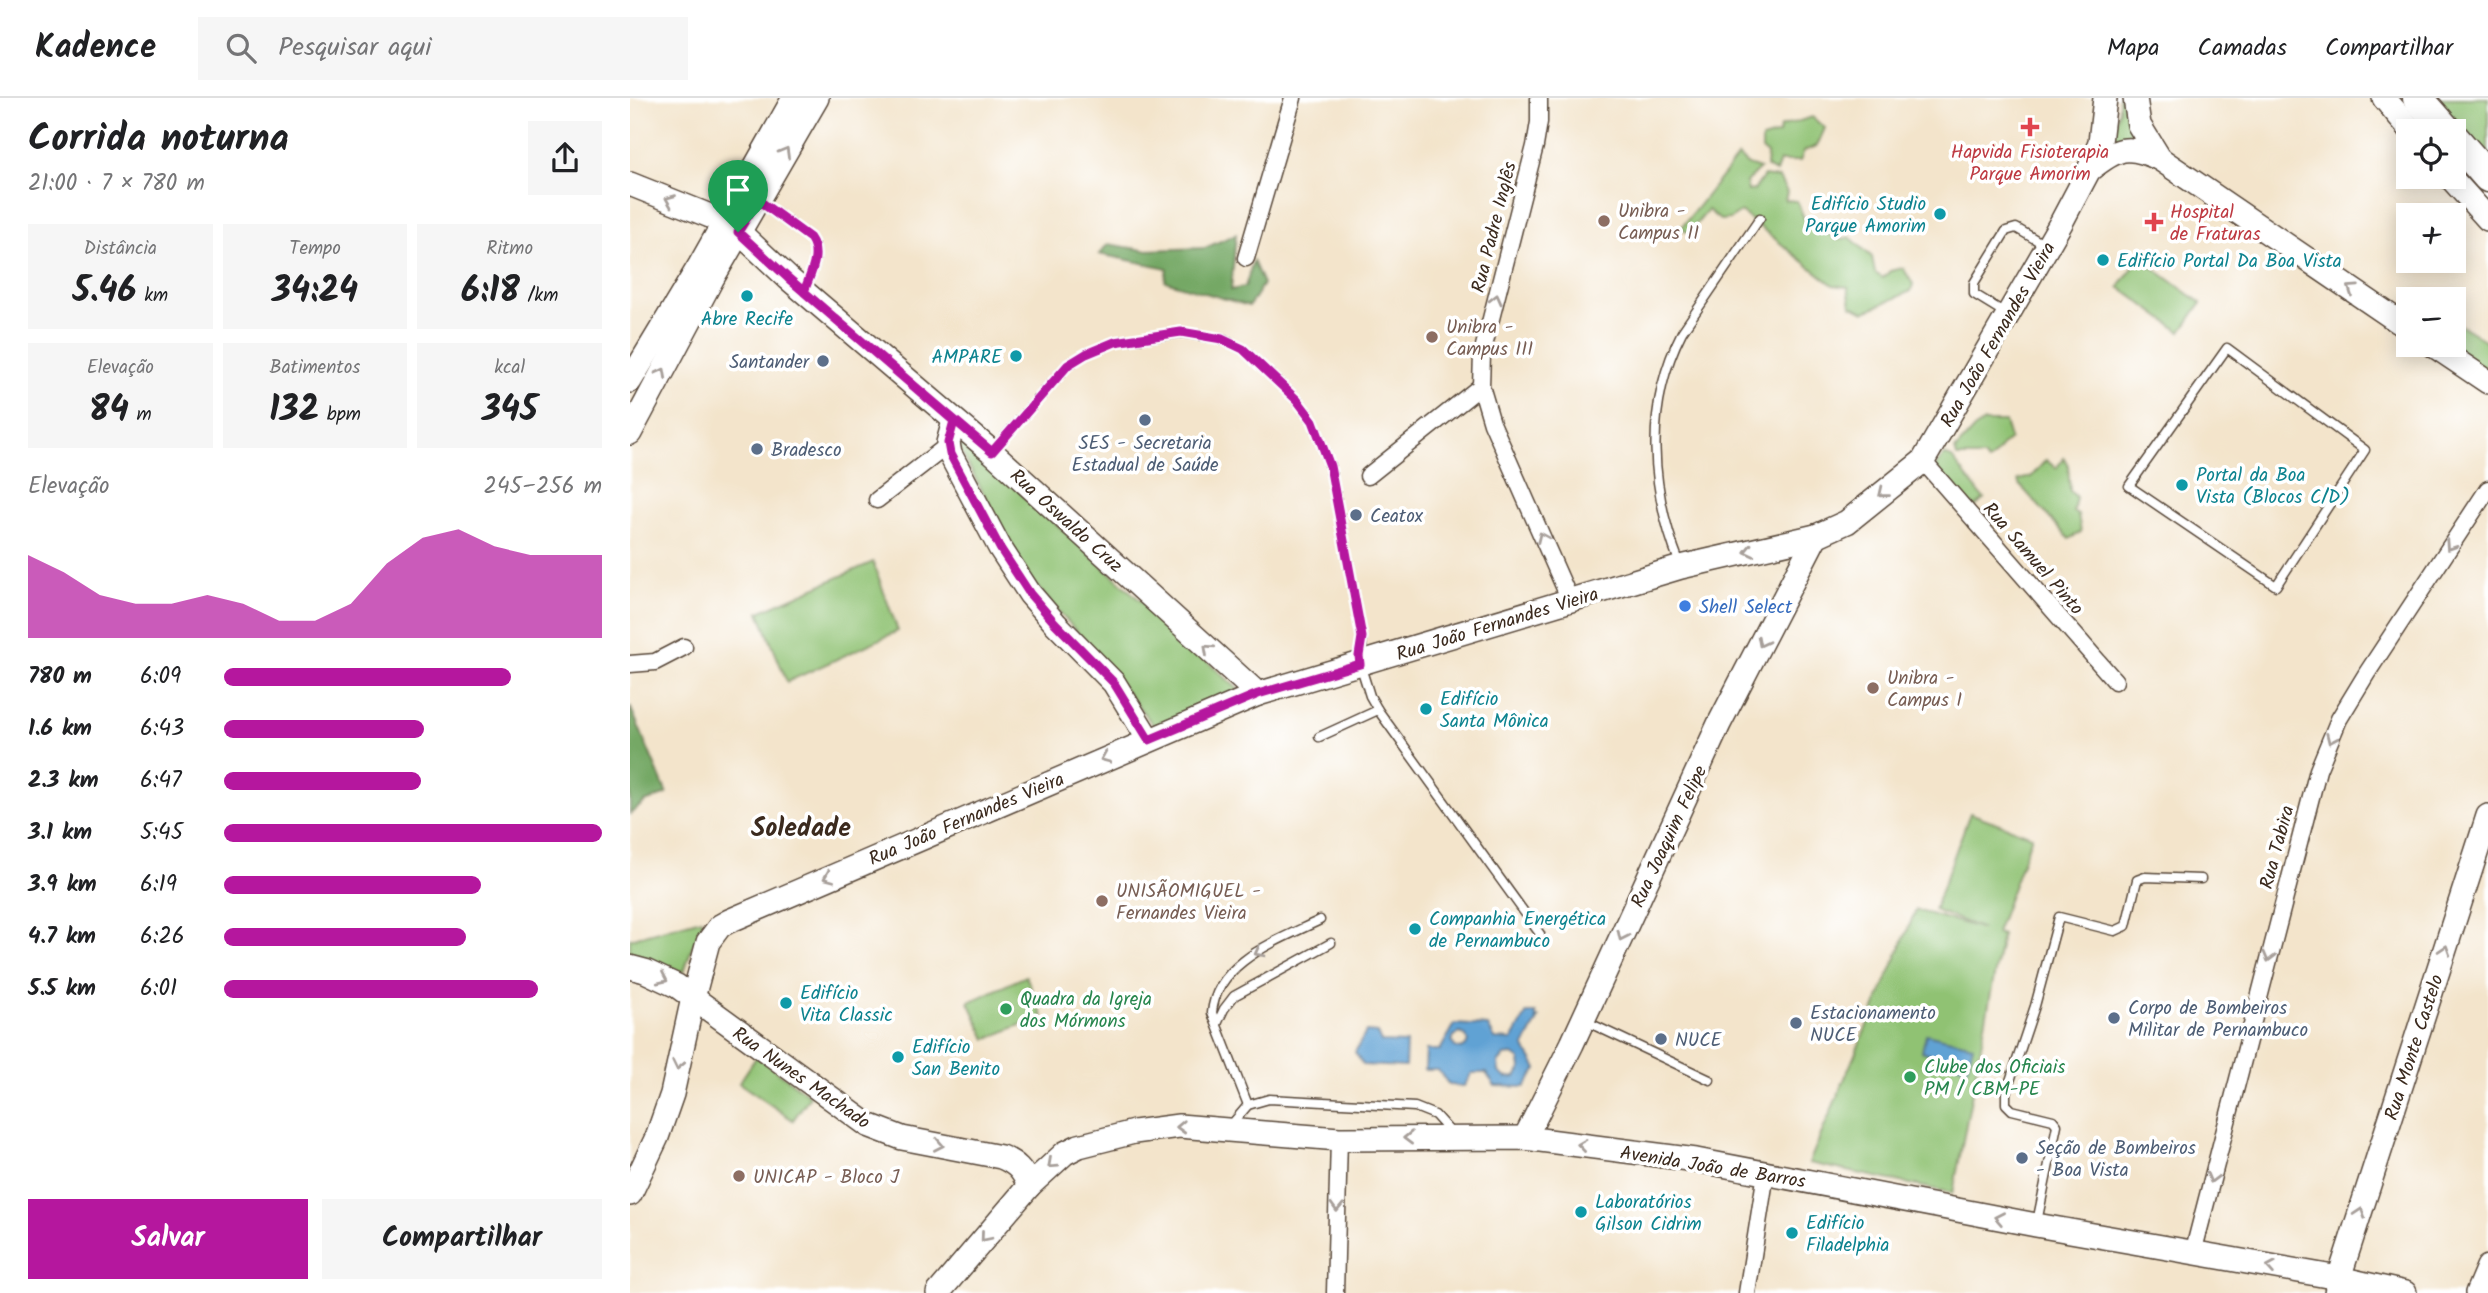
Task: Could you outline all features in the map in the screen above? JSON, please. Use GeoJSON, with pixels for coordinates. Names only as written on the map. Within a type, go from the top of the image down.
{"type":"FeatureCollection","features":[{"type":"Feature","properties":{"kind":"highway"},"geometry":{"type":"LineString","coordinates":[[2412,98],[2421,119]]}},
{"type":"Feature","properties":{"kind":"highway"},"geometry":{"type":"LineString","coordinates":[[2418,98],[2436,119]]}},
{"type":"Feature","properties":{"kind":"highway"},"geometry":{"type":"LineString","coordinates":[[2466,152],[2488,177]]}},
{"type":"Feature","properties":{"kind":"main road"},"geometry":{"type":"LineString","coordinates":[[630,381],[724,224],[794,98]]}},
{"type":"Feature","properties":{"kind":"main road"},"geometry":{"type":"LineString","coordinates":[[630,433],[724,224],[758,200],[817,98]]}},
{"type":"Feature","properties":{"kind":"main road","name":"Rua João Fernandes Vieira"},"geometry":{"type":"LineString","coordinates":[[630,1194],[657,1137],[672,1094],[708,942],[720,926],[729,921],[1258,694],[1681,567],[1816,536],[1847,522],[1923,461],[2089,170],[2099,142],[2105,98]]}},
{"type":"Feature","properties":{"kind":"main road"},"geometry":{"type":"LineString","coordinates":[[2135,98],[2139,125],[2160,159]]}},
{"type":"Feature","properties":{"kind":"main road"},"geometry":{"type":"LineString","coordinates":[[2384,98],[2402,119]]}},
{"type":"Feature","properties":{"kind":"main road"},"geometry":{"type":"LineString","coordinates":[[2089,170],[2120,149],[2132,148],[2160,159],[2396,319]]}},
{"type":"Feature","properties":{"kind":"main road"},"geometry":{"type":"LineString","coordinates":[[630,184],[724,224]]}},
{"type":"Feature","properties":{"kind":"main road"},"geometry":{"type":"LineString","coordinates":[[2462,189],[2488,219]]}},
{"type":"Feature","properties":{"kind":"main road","name":"Rua Oswaldo Cruz"},"geometry":{"type":"LineString","coordinates":[[724,224],[992,452],[1258,694]]}},
{"type":"Feature","properties":{"kind":"main road"},"geometry":{"type":"LineString","coordinates":[[2451,357],[2488,382]]}},
{"type":"Feature","properties":{"kind":"main road"},"geometry":{"type":"LineString","coordinates":[[954,421],[948,446],[954,464],[1000,548],[1030,594],[1114,683],[1149,740]]}},
{"type":"Feature","properties":{"kind":"main road","name":"Rua Joaquim Felipe"},"geometry":{"type":"LineString","coordinates":[[1525,1138],[1583,1020],[1719,723],[1816,536]]}},
{"type":"Feature","properties":{"kind":"main road","name":"Rua Monte Castelo"},"geometry":{"type":"LineString","coordinates":[[2337,1286],[2488,816]]}},
{"type":"Feature","properties":{"kind":"main road","name":"Rua Nunes Machado"},"geometry":{"type":"LineString","coordinates":[[630,967],[677,986],[868,1125],[901,1138],[1001,1157],[1021,1169],[1029,1186]]}},
{"type":"Feature","properties":{"kind":"main road","name":"Avenida João de Barros"},"geometry":{"type":"LineString","coordinates":[[938,1293],[1029,1186],[1052,1163],[1079,1146],[1134,1132],[1179,1126],[1339,1139],[1525,1138],[1696,1160],[2193,1253],[2337,1286],[2405,1293]]}},
{"type":"Feature","properties":{"kind":"main road"},"geometry":{"type":"LineString","coordinates":[[2477,1293],[2488,1267]]}},
{"type":"Feature","properties":{"kind":"street"},"geometry":{"type":"LineString","coordinates":[[1246,258],[1293,98]]}},
{"type":"Feature","properties":{"kind":"street","name":"Rua Padre Inglês"},"geometry":{"type":"LineString","coordinates":[[1539,98],[1535,146],[1482,354],[1481,386],[1492,423],[1570,600]]}},
{"type":"Feature","properties":{"kind":"street"},"geometry":{"type":"LineString","coordinates":[[1368,476],[1481,386]]}},
{"type":"Feature","properties":{"kind":"street"},"geometry":{"type":"LineString","coordinates":[[877,500],[948,446]]}},
{"type":"Feature","properties":{"kind":"street","name":"Rua Samuel Pinto"},"geometry":{"type":"LineString","coordinates":[[1923,461],[2115,681]]}},
{"type":"Feature","properties":{"kind":"street","name":"Rua Tabira"},"geometry":{"type":"LineString","coordinates":[[2193,1253],[2318,770],[2329,741],[2367,673],[2488,489]]}},
{"type":"Feature","properties":{"kind":"street"},"geometry":{"type":"LineString","coordinates":[[630,664],[654,662],[684,647]]}},
{"type":"Feature","properties":{"kind":"street"},"geometry":{"type":"LineString","coordinates":[[1335,1293],[1339,1139]]}},
{"type":"Feature","properties":{"kind":"street"},"geometry":{"type":"LineString","coordinates":[[1748,1293],[1766,1173]]}},
{"type":"Feature","properties":{"kind":"lane"},"geometry":{"type":"LineString","coordinates":[[758,200],[810,238],[815,245],[815,263],[804,292]]}},
{"type":"Feature","properties":{"kind":"lane"},"geometry":{"type":"LineString","coordinates":[[1681,567],[1657,490],[1655,422],[1660,393],[1682,332],[1760,218]]}},
{"type":"Feature","properties":{"kind":"lane"},"geometry":{"type":"LineString","coordinates":[[2008,314],[1974,294],[1974,283],[2006,230],[2016,229],[2047,246]]}},
{"type":"Feature","properties":{"kind":"lane"},"geometry":{"type":"LineString","coordinates":[[992,452],[1068,365],[1115,342],[1181,332],[1222,339],[1243,349],[1297,400],[1313,421],[1323,444],[1330,466],[1362,637],[1360,664],[1370,696],[1541,934]]}},
{"type":"Feature","properties":{"kind":"lane"},"geometry":{"type":"LineString","coordinates":[[2227,348],[2365,450],[2276,586],[2129,486],[2227,348]]}},
{"type":"Feature","properties":{"kind":"lane"},"geometry":{"type":"LineString","coordinates":[[1319,737],[1378,710]]}},
{"type":"Feature","properties":{"kind":"lane"},"geometry":{"type":"LineString","coordinates":[[2036,1225],[2057,1125],[2053,1120],[2012,1110],[2006,1104],[2006,1093],[2035,1006],[2059,917],[2115,931],[2126,926],[2137,880],[2145,877],[2201,879]]}},
{"type":"Feature","properties":{"kind":"lane"},"geometry":{"type":"LineString","coordinates":[[1248,1105],[1212,1013],[1213,1002],[1234,970],[1250,957],[1320,920]]}},
{"type":"Feature","properties":{"kind":"lane"},"geometry":{"type":"LineString","coordinates":[[1217,1024],[1234,996],[1331,943]]}},
{"type":"Feature","properties":{"kind":"lane"},"geometry":{"type":"LineString","coordinates":[[1583,1020],[1710,1080]]}},
{"type":"Feature","properties":{"kind":"lane"},"geometry":{"type":"LineString","coordinates":[[1228,1128],[1248,1105],[1269,1099],[1415,1107],[1435,1115],[1455,1137]]}},
{"type":"Feature","properties":{"kind":"green space"},"geometry":{"type":"Polygon","coordinates":[[[2119,98],[2129,98],[2149,149],[2109,150],[2119,98]]]}},
{"type":"Feature","properties":{"kind":"green space"},"geometry":{"type":"Polygon","coordinates":[[[2418,98],[2488,98],[2488,177],[2466,152],[2466,119],[2437,119],[2418,98]]]}},
{"type":"Feature","properties":{"kind":"green space"},"geometry":{"type":"Polygon","coordinates":[[[1812,117],[1825,128],[1817,146],[1804,151],[1800,161],[1780,161],[1776,172],[1766,167],[1767,154],[1762,150],[1762,139],[1779,134],[1780,127],[1812,117]]]}},
{"type":"Feature","properties":{"kind":"green space"},"geometry":{"type":"Polygon","coordinates":[[[1738,156],[1748,165],[1760,169],[1746,182],[1748,191],[1754,190],[1764,176],[1779,178],[1787,192],[1785,200],[1797,201],[1804,218],[1838,240],[1850,237],[1872,257],[1875,273],[1883,278],[1890,271],[1903,268],[1913,284],[1911,291],[1864,312],[1851,305],[1848,287],[1833,285],[1741,212],[1730,219],[1720,220],[1708,210],[1689,233],[1681,228],[1738,156]]]}},
{"type":"Feature","properties":{"kind":"green space"},"geometry":{"type":"Polygon","coordinates":[[[1236,234],[1231,290],[1245,287],[1253,261],[1263,284],[1249,306],[1165,281],[1167,268],[1099,254],[1108,244],[1144,250],[1205,248],[1236,234]]]}},
{"type":"Feature","properties":{"kind":"green space"},"geometry":{"type":"Polygon","coordinates":[[[2140,258],[2201,303],[2181,332],[2119,287],[2140,258]]]}},
{"type":"Feature","properties":{"kind":"green space"},"geometry":{"type":"Polygon","coordinates":[[[2466,328],[2488,342],[2488,374],[2463,357],[2466,357],[2466,328]]]}},
{"type":"Feature","properties":{"kind":"green space"},"geometry":{"type":"Polygon","coordinates":[[[1984,422],[2005,422],[2010,439],[1988,462],[1984,457],[1957,457],[1955,450],[1984,422]]]}},
{"type":"Feature","properties":{"kind":"green space"},"geometry":{"type":"Polygon","coordinates":[[[956,433],[1240,691],[1159,732],[1030,579],[953,437],[956,433]]]}},
{"type":"Feature","properties":{"kind":"green space"},"geometry":{"type":"Polygon","coordinates":[[[1944,455],[1952,458],[1984,499],[1973,509],[1934,469],[1944,455]]]}},
{"type":"Feature","properties":{"kind":"green space"},"geometry":{"type":"Polygon","coordinates":[[[2064,458],[2068,465],[2070,491],[2076,497],[2073,512],[2078,515],[2081,532],[2069,539],[2018,480],[2031,477],[2046,460],[2056,468],[2064,458]]]}},
{"type":"Feature","properties":{"kind":"green space"},"geometry":{"type":"Polygon","coordinates":[[[873,562],[898,631],[787,682],[759,612],[873,562]]]}},
{"type":"Feature","properties":{"kind":"green space"},"geometry":{"type":"Polygon","coordinates":[[[630,706],[667,794],[645,802],[630,814],[630,706]]]}},
{"type":"Feature","properties":{"kind":"green space","name":"Clube dos Oficiais PM / CBM-PE"},"geometry":{"type":"Polygon","coordinates":[[[1970,813],[2032,836],[1996,933],[2002,935],[1953,1193],[1809,1163],[1916,910],[1983,929],[1934,910],[1970,813]]]}},
{"type":"Feature","properties":{"kind":"green space"},"geometry":{"type":"Polygon","coordinates":[[[701,919],[705,925],[692,947],[684,972],[630,957],[630,939],[701,919]]]}},
{"type":"Feature","properties":{"kind":"green space","name":"Quadra da Igreja dos Mórmons"},"geometry":{"type":"Polygon","coordinates":[[[1026,976],[1043,1016],[986,1039],[969,1002],[1026,976]]]}},
{"type":"Feature","properties":{"kind":"green space"},"geometry":{"type":"Polygon","coordinates":[[[757,1056],[810,1096],[793,1120],[739,1083],[757,1056]]]}},
{"type":"Feature","properties":{"kind":"water"},"geometry":{"type":"Polygon","coordinates":[[[1527,1013],[1536,1013],[1536,1019],[1539,1018],[1524,1046],[1537,1069],[1525,1087],[1495,1086],[1486,1073],[1472,1073],[1464,1086],[1449,1085],[1438,1070],[1425,1070],[1426,1050],[1440,1050],[1455,1024],[1488,1026],[1495,1039],[1512,1040],[1527,1013]],[[1460,1033],[1454,1036],[1452,1042],[1455,1047],[1461,1049],[1468,1041],[1465,1035],[1460,1033]],[[1513,1055],[1504,1056],[1498,1063],[1499,1072],[1506,1078],[1516,1077],[1521,1069],[1520,1060],[1513,1055]]]}},
{"type":"Feature","properties":{"kind":"water"},"geometry":{"type":"Polygon","coordinates":[[[1366,1032],[1377,1033],[1381,1042],[1406,1043],[1405,1067],[1363,1065],[1355,1052],[1366,1032]]]}},
{"type":"Feature","properties":{"kind":"water"},"geometry":{"type":"Polygon","coordinates":[[[1926,1034],[1973,1045],[1967,1068],[1922,1051],[1926,1034]]]}},
{"type":"Feature","properties":{"kind":"place","name":"Hapvida Fisioterapia Parque Amorim"},"geometry":{"type":"Point","coordinates":[2030,127]}},
{"type":"Feature","properties":{"kind":"place","name":"Edifício Studio Parque Amorim"},"geometry":{"type":"Point","coordinates":[1940,214]}},
{"type":"Feature","properties":{"kind":"place","name":"Unibra - Campus II"},"geometry":{"type":"Point","coordinates":[1604,221]}},
{"type":"Feature","properties":{"kind":"place","name":"Hospital de Fraturas"},"geometry":{"type":"Point","coordinates":[2154,222]}},
{"type":"Feature","properties":{"kind":"place","name":"Edifício Portal Da Boa Vista"},"geometry":{"type":"Point","coordinates":[2103,260]}},
{"type":"Feature","properties":{"kind":"place","name":"Abre Recife"},"geometry":{"type":"Point","coordinates":[747,296]}},
{"type":"Feature","properties":{"kind":"place","name":"Unibra - Campus III"},"geometry":{"type":"Point","coordinates":[1432,337]}},
{"type":"Feature","properties":{"kind":"place","name":"AMPARE"},"geometry":{"type":"Point","coordinates":[1016,356]}},
{"type":"Feature","properties":{"kind":"place","name":"Santander"},"geometry":{"type":"Point","coordinates":[823,361]}},
{"type":"Feature","properties":{"kind":"place","name":"SES - Secretaria Estadual de Saúde"},"geometry":{"type":"Point","coordinates":[1145,420]}},
{"type":"Feature","properties":{"kind":"place","name":"Bradesco"},"geometry":{"type":"Point","coordinates":[757,449]}},
{"type":"Feature","properties":{"kind":"place","name":"Portal da Boa Vista (Blocos C/D)"},"geometry":{"type":"Point","coordinates":[2182,485]}},
{"type":"Feature","properties":{"kind":"place","name":"Ceatox"},"geometry":{"type":"Point","coordinates":[1356,515]}},
{"type":"Feature","properties":{"kind":"place","name":"Shell Select"},"geometry":{"type":"Point","coordinates":[1685,606]}},
{"type":"Feature","properties":{"kind":"place","name":"Unibra - Campus I"},"geometry":{"type":"Point","coordinates":[1873,688]}},
{"type":"Feature","properties":{"kind":"place","name":"Edifício Santa Mônica"},"geometry":{"type":"Point","coordinates":[1426,709]}},
{"type":"Feature","properties":{"kind":"place","name":"UNISÃOMIGUEL - Fernandes Vieira"},"geometry":{"type":"Point","coordinates":[1102,901]}},
{"type":"Feature","properties":{"kind":"place","name":"Companhia Energética de Pernambuco"},"geometry":{"type":"Point","coordinates":[1415,929]}},
{"type":"Feature","properties":{"kind":"place","name":"Edifício Vita Classic"},"geometry":{"type":"Point","coordinates":[786,1003]}},
{"type":"Feature","properties":{"kind":"place","name":"Quadra da Igreja dos Mórmons"},"geometry":{"type":"Point","coordinates":[1006,1009]}},
{"type":"Feature","properties":{"kind":"place","name":"Corpo de Bombeiros Militar de Pernambuco"},"geometry":{"type":"Point","coordinates":[2114,1018]}},
{"type":"Feature","properties":{"kind":"place","name":"Estacionamento NUCE"},"geometry":{"type":"Point","coordinates":[1796,1023]}},
{"type":"Feature","properties":{"kind":"place","name":"NUCE"},"geometry":{"type":"Point","coordinates":[1661,1039]}},
{"type":"Feature","properties":{"kind":"place","name":"Edifício San Benito"},"geometry":{"type":"Point","coordinates":[898,1057]}},
{"type":"Feature","properties":{"kind":"place","name":"Clube dos Oficiais PM / CBM-PE"},"geometry":{"type":"Point","coordinates":[1910,1077]}},
{"type":"Feature","properties":{"kind":"place","name":"Seção de Bombeiros - Boa Vista"},"geometry":{"type":"Point","coordinates":[2022,1158]}},
{"type":"Feature","properties":{"kind":"place","name":"UNICAP - Bloco J"},"geometry":{"type":"Point","coordinates":[739,1176]}},
{"type":"Feature","properties":{"kind":"place","name":"Laboratórios Gilson Cidrim"},"geometry":{"type":"Point","coordinates":[1581,1212]}},
{"type":"Feature","properties":{"kind":"place","name":"Edifício Filadelphia"},"geometry":{"type":"Point","coordinates":[1792,1233]}},
{"type":"Feature","properties":{"kind":"district","name":"Soledade"},"geometry":{"type":"Point","coordinates":[801,827]}},
{"type":"Feature","properties":{"kind":"route"},"geometry":{"type":"LineString","coordinates":[[738,232],[758,200],[810,238],[815,245],[815,263],[804,292],[954,421],[992,452],[1068,365],[1115,342],[1181,332],[1222,339],[1243,349],[1297,400],[1313,421],[1323,444],[1330,466],[1362,637],[1360,664],[1258,694],[1149,740],[1114,683],[1030,594],[1000,548],[950,454],[948,443],[954,421],[788,278],[738,232]]}}]}
